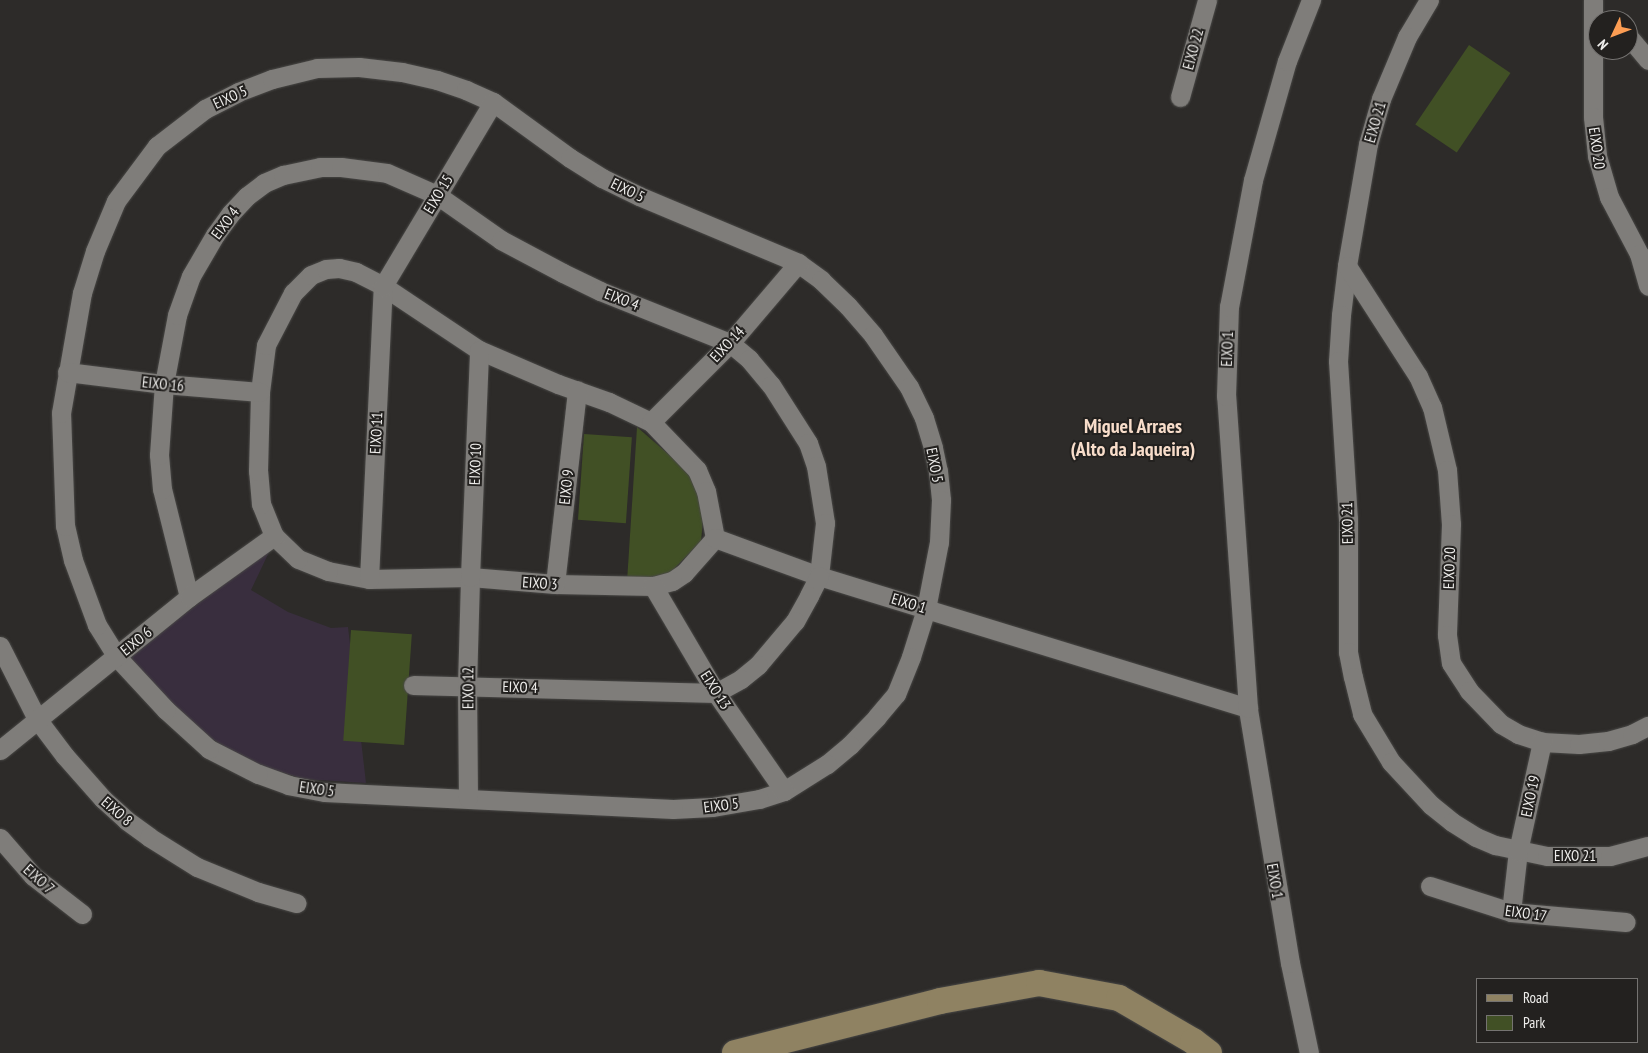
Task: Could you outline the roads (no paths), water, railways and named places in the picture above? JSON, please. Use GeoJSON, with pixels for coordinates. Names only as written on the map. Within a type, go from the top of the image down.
{"type":"FeatureCollection","features":[{"type":"Feature","properties":{"kind":"street","name":"EIXO 22"},"geometry":{"type":"LineString","coordinates":[[1180,97],[1207,0]]}},
{"type":"Feature","properties":{"kind":"street","name":"EIXO 1"},"geometry":{"type":"LineString","coordinates":[[1309,1053],[1290,963],[1248,708],[1226,396],[1229,307],[1253,180],[1287,61],[1311,0]]}},
{"type":"Feature","properties":{"kind":"street","name":"EIXO 21"},"geometry":{"type":"LineString","coordinates":[[1429,0],[1407,37],[1381,99],[1368,144],[1347,266],[1338,361],[1348,519],[1348,652],[1362,714],[1391,762],[1431,805],[1452,822],[1476,837],[1518,851],[1547,856],[1610,856],[1648,846]]}},
{"type":"Feature","properties":{"kind":"street"},"geometry":{"type":"LineString","coordinates":[[1638,48],[1648,60]]}},
{"type":"Feature","properties":{"kind":"street","name":"EIXO 20"},"geometry":{"type":"LineString","coordinates":[[1594,60],[1593,116],[1597,156],[1609,197],[1639,254],[1648,286]]}},
{"type":"Feature","properties":{"kind":"street","name":"EIXO 5"},"geometry":{"type":"LineString","coordinates":[[359,67],[402,72],[437,80],[493,102],[570,158],[602,178],[798,263],[821,280],[848,306],[873,335],[909,387],[924,418],[938,471],[941,500],[939,542],[926,609],[911,657],[896,694],[850,745],[827,764],[784,791],[760,799],[712,807],[673,809],[324,792],[288,785],[258,774],[209,749],[166,710],[116,657],[97,624],[84,595],[65,526],[61,413],[82,293],[95,251],[116,201],[157,146],[205,109],[238,92],[272,79],[317,68],[359,67]]}},
{"type":"Feature","properties":{"kind":"street","name":"EIXO 15"},"geometry":{"type":"LineString","coordinates":[[383,286],[493,102]]}},
{"type":"Feature","properties":{"kind":"street","name":"EIXO 4"},"geometry":{"type":"LineString","coordinates":[[190,597],[162,489],[158,455],[164,384],[177,314],[191,276],[215,235],[231,213],[246,196],[264,183],[298,171],[320,167],[341,167],[388,173],[437,195],[501,240],[563,273],[600,291],[730,342],[749,359],[771,385],[808,443],[816,466],[823,504],[824,538],[819,576],[795,621],[777,644],[741,679],[716,693],[413,685]]}},
{"type":"Feature","properties":{"kind":"street","name":"EIXO 14"},"geometry":{"type":"LineString","coordinates":[[651,422],[730,342],[798,263]]}},
{"type":"Feature","properties":{"kind":"street","name":"EIXO 20"},"geometry":{"type":"LineString","coordinates":[[1347,266],[1390,329],[1418,376],[1432,407],[1447,470],[1451,524],[1447,635],[1451,663],[1469,691],[1501,724],[1518,734],[1542,742],[1579,744],[1608,741],[1632,734],[1648,726]]}},
{"type":"Feature","properties":{"kind":"street","name":"EIXO 3"},"geometry":{"type":"LineString","coordinates":[[340,268],[356,272],[383,286],[479,350],[651,422],[696,470],[706,491],[715,538],[684,572],[672,581],[653,586],[555,584],[470,578],[369,579],[312,566],[293,554],[274,536],[261,504],[259,486],[260,392],[266,345],[293,293],[311,275],[326,269],[340,268]]}},
{"type":"Feature","properties":{"kind":"street","name":"EIXO 11"},"geometry":{"type":"LineString","coordinates":[[369,579],[383,286]]}},
{"type":"Feature","properties":{"kind":"street","name":"EIXO 10"},"geometry":{"type":"LineString","coordinates":[[470,578],[479,350]]}},
{"type":"Feature","properties":{"kind":"street","name":"EIXO 16"},"geometry":{"type":"LineString","coordinates":[[67,372],[164,384],[260,392]]}},
{"type":"Feature","properties":{"kind":"street","name":"EIXO 9"},"geometry":{"type":"LineString","coordinates":[[555,584],[577,390]]}},
{"type":"Feature","properties":{"kind":"street","name":"EIXO 6"},"geometry":{"type":"LineString","coordinates":[[0,750],[190,597],[274,536]]}},
{"type":"Feature","properties":{"kind":"street","name":"EIXO 1"},"geometry":{"type":"LineString","coordinates":[[715,538],[819,576],[1248,708]]}},
{"type":"Feature","properties":{"kind":"street","name":"EIXO 12"},"geometry":{"type":"LineString","coordinates":[[468,798],[467,686],[470,578]]}},
{"type":"Feature","properties":{"kind":"street","name":"EIXO 13"},"geometry":{"type":"LineString","coordinates":[[653,586],[716,693],[784,791]]}},
{"type":"Feature","properties":{"kind":"street","name":"EIXO 8"},"geometry":{"type":"LineString","coordinates":[[0,646],[37,719],[64,756],[103,799],[149,837],[198,867],[258,892],[296,903]]}},
{"type":"Feature","properties":{"kind":"street","name":"EIXO 19"},"geometry":{"type":"LineString","coordinates":[[1511,912],[1518,851],[1542,742]]}},
{"type":"Feature","properties":{"kind":"street","name":"EIXO 7"},"geometry":{"type":"LineString","coordinates":[[0,838],[33,876],[82,914]]}},
{"type":"Feature","properties":{"kind":"street","name":"EIXO 17"},"geometry":{"type":"LineString","coordinates":[[1430,886],[1511,912],[1626,922]]}},
{"type":"Feature","properties":{"kind":"street"},"geometry":{"type":"LineString","coordinates":[[735,1053],[940,1001],[1039,983],[1120,998],[1193,1041],[1209,1053]]}},
{"type":"Feature","properties":{"kind":"district","name":"Miguel Arraes (Alto da Jaqueira)"},"geometry":{"type":"Point","coordinates":[1133,438]}}]}
